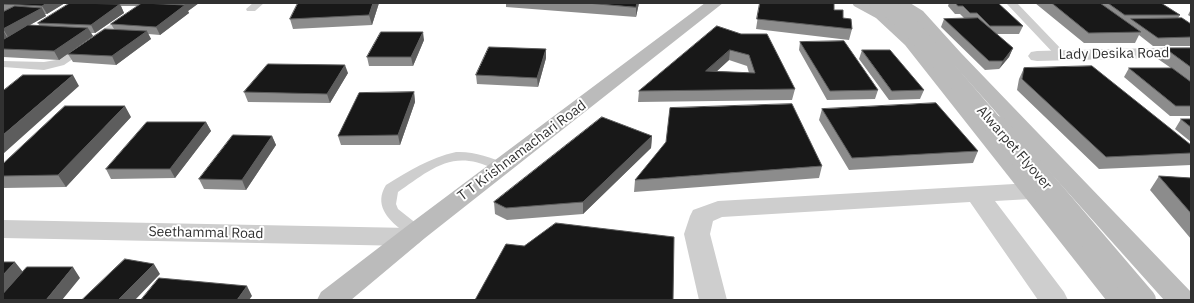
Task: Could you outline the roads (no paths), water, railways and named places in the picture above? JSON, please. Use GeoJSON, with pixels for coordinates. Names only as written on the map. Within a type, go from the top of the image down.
{"type":"FeatureCollection","features":[{"type":"Feature","properties":{"kind":"main road","name":"T T Krishnamachari Road"},"geometry":{"type":"LineString","coordinates":[[331,300],[413,234],[715,3]]}},
{"type":"Feature","properties":{"kind":"main road"},"geometry":{"type":"LineString","coordinates":[[860,3],[882,15],[910,41],[1122,300]]}},
{"type":"Feature","properties":{"kind":"main road","name":"Alwarpet Flyover"},"geometry":{"type":"LineString","coordinates":[[878,3],[890,9],[907,23],[1144,300]]}},
{"type":"Feature","properties":{"kind":"main road"},"geometry":{"type":"LineString","coordinates":[[899,3],[917,14],[1181,300]]}},
{"type":"Feature","properties":{"kind":"street","name":"Lady Desika Road"},"geometry":{"type":"LineString","coordinates":[[1037,56],[1191,52]]}},
{"type":"Feature","properties":{"kind":"street"},"geometry":{"type":"LineString","coordinates":[[713,300],[697,234],[702,216],[718,209],[1032,190],[1078,190]]}},
{"type":"Feature","properties":{"kind":"street"},"geometry":{"type":"LineString","coordinates":[[976,193],[1054,300]]}},
{"type":"Feature","properties":{"kind":"street","name":"Seethammal Road"},"geometry":{"type":"LineString","coordinates":[[3,229],[413,234]]}},
{"type":"Feature","properties":{"kind":"lane"},"geometry":{"type":"LineString","coordinates":[[3,64],[44,66],[60,63],[150,3]]}},
{"type":"Feature","properties":{"kind":"lane"},"geometry":{"type":"LineString","coordinates":[[1011,3],[1061,55]]}},
{"type":"Feature","properties":{"kind":"lane"},"geometry":{"type":"LineString","coordinates":[[413,234],[390,212],[387,200],[391,189],[439,160],[452,156],[467,156],[502,166]]}}]}
